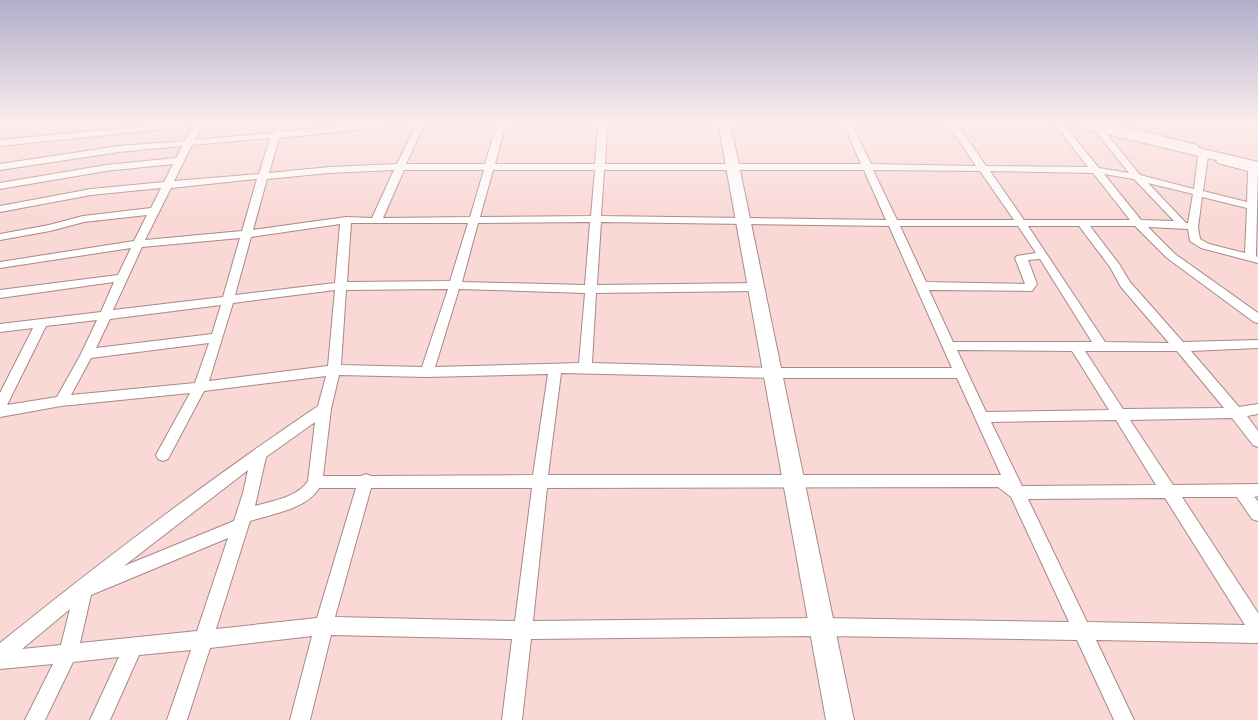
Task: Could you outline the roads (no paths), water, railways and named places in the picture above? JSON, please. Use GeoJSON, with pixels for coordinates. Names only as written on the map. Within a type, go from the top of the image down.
{"type":"FeatureCollection","features":[{"type":"Feature","properties":{"kind":"street"},"geometry":{"type":"LineString","coordinates":[[0,167],[75,156]]}},
{"type":"Feature","properties":{"kind":"street"},"geometry":{"type":"LineString","coordinates":[[61,401],[87,354],[138,244],[182,156]]}},
{"type":"Feature","properties":{"kind":"street"},"geometry":{"type":"LineString","coordinates":[[163,455],[200,387],[217,338],[269,156]]}},
{"type":"Feature","properties":{"kind":"street"},"geometry":{"type":"LineString","coordinates":[[376,221],[404,156]]}},
{"type":"Feature","properties":{"kind":"street"},"geometry":{"type":"LineString","coordinates":[[427,372],[455,285],[493,156]]}},
{"type":"Feature","properties":{"kind":"street"},"geometry":{"type":"LineString","coordinates":[[585,368],[600,156]]}},
{"type":"Feature","properties":{"kind":"street"},"geometry":{"type":"LineString","coordinates":[[731,156],[840,720]]}},
{"type":"Feature","properties":{"kind":"street"},"geometry":{"type":"LineString","coordinates":[[862,156],[961,373],[1124,720]]}},
{"type":"Feature","properties":{"kind":"street"},"geometry":{"type":"LineString","coordinates":[[973,156],[1022,222],[1101,346]]}},
{"type":"Feature","properties":{"kind":"street"},"geometry":{"type":"LineString","coordinates":[[1084,156],[1138,223],[1171,256],[1258,319]]}},
{"type":"Feature","properties":{"kind":"street"},"geometry":{"type":"LineString","coordinates":[[1120,156],[1137,177],[1188,226],[1196,242],[1254,259],[1257,168]]}},
{"type":"Feature","properties":{"kind":"street"},"geometry":{"type":"LineString","coordinates":[[1188,226],[1197,193],[1203,156],[1257,168]]}},
{"type":"Feature","properties":{"kind":"street"},"geometry":{"type":"LineString","coordinates":[[1213,156],[1257,168]]}},
{"type":"Feature","properties":{"kind":"street"},"geometry":{"type":"LineString","coordinates":[[0,186],[106,168],[179,161]]}},
{"type":"Feature","properties":{"kind":"street"},"geometry":{"type":"LineString","coordinates":[[0,210],[91,192],[336,170],[399,167],[867,167],[1095,170],[1137,177],[1255,207]]}},
{"type":"Feature","properties":{"kind":"street"},"geometry":{"type":"LineString","coordinates":[[0,237],[50,228],[73,221],[154,211]]}},
{"type":"Feature","properties":{"kind":"street"},"geometry":{"type":"LineString","coordinates":[[0,265],[138,244],[247,234],[346,220],[743,220],[893,223],[1138,223],[1188,226]]}},
{"type":"Feature","properties":{"kind":"street"},"geometry":{"type":"LineString","coordinates":[[84,588],[241,521],[300,498],[310,491],[315,482],[324,410],[334,370],[346,220]]}},
{"type":"Feature","properties":{"kind":"street"},"geometry":{"type":"LineString","coordinates":[[1082,223],[1115,266],[1125,284],[1258,440]]}},
{"type":"Feature","properties":{"kind":"street"},"geometry":{"type":"LineString","coordinates":[[921,286],[1028,288],[1031,284],[1021,258],[1043,255]]}},
{"type":"Feature","properties":{"kind":"street"},"geometry":{"type":"LineString","coordinates":[[0,294],[35,288],[122,278]]}},
{"type":"Feature","properties":{"kind":"street"},"geometry":{"type":"LineString","coordinates":[[0,328],[340,286],[455,285],[590,289],[756,287]]}},
{"type":"Feature","properties":{"kind":"street"},"geometry":{"type":"LineString","coordinates":[[1,412],[42,323]]}},
{"type":"Feature","properties":{"kind":"street"},"geometry":{"type":"LineString","coordinates":[[87,354],[217,338]]}},
{"type":"Feature","properties":{"kind":"street"},"geometry":{"type":"LineString","coordinates":[[949,346],[1180,347],[1258,344]]}},
{"type":"Feature","properties":{"kind":"street"},"geometry":{"type":"LineString","coordinates":[[1075,346],[1258,629]]}},
{"type":"Feature","properties":{"kind":"street"},"geometry":{"type":"LineString","coordinates":[[1,412],[61,401],[200,387],[334,370],[427,372],[585,368],[773,373],[961,373]]}},
{"type":"Feature","properties":{"kind":"street"},"geometry":{"type":"LineString","coordinates":[[512,720],[555,369]]}},
{"type":"Feature","properties":{"kind":"street"},"geometry":{"type":"LineString","coordinates":[[982,416],[1236,413],[1258,409]]}},
{"type":"Feature","properties":{"kind":"street"},"geometry":{"type":"LineString","coordinates":[[0,655],[259,453],[324,410]]}},
{"type":"Feature","properties":{"kind":"street"},"geometry":{"type":"LineString","coordinates":[[177,720],[251,493],[259,453]]}},
{"type":"Feature","properties":{"kind":"street"},"geometry":{"type":"LineString","coordinates":[[300,720],[324,626],[366,480]]}},
{"type":"Feature","properties":{"kind":"street"},"geometry":{"type":"LineString","coordinates":[[315,482],[366,480],[540,482],[1001,481],[1018,494],[1258,490]]}},
{"type":"Feature","properties":{"kind":"street"},"geometry":{"type":"LineString","coordinates":[[1241,490],[1258,514]]}},
{"type":"Feature","properties":{"kind":"street"},"geometry":{"type":"LineString","coordinates":[[34,720],[68,653],[84,588]]}},
{"type":"Feature","properties":{"kind":"street"},"geometry":{"type":"LineString","coordinates":[[0,660],[324,626],[522,630],[822,627],[1258,634]]}},
{"type":"Feature","properties":{"kind":"street"},"geometry":{"type":"LineString","coordinates":[[100,720],[133,647]]}}]}
